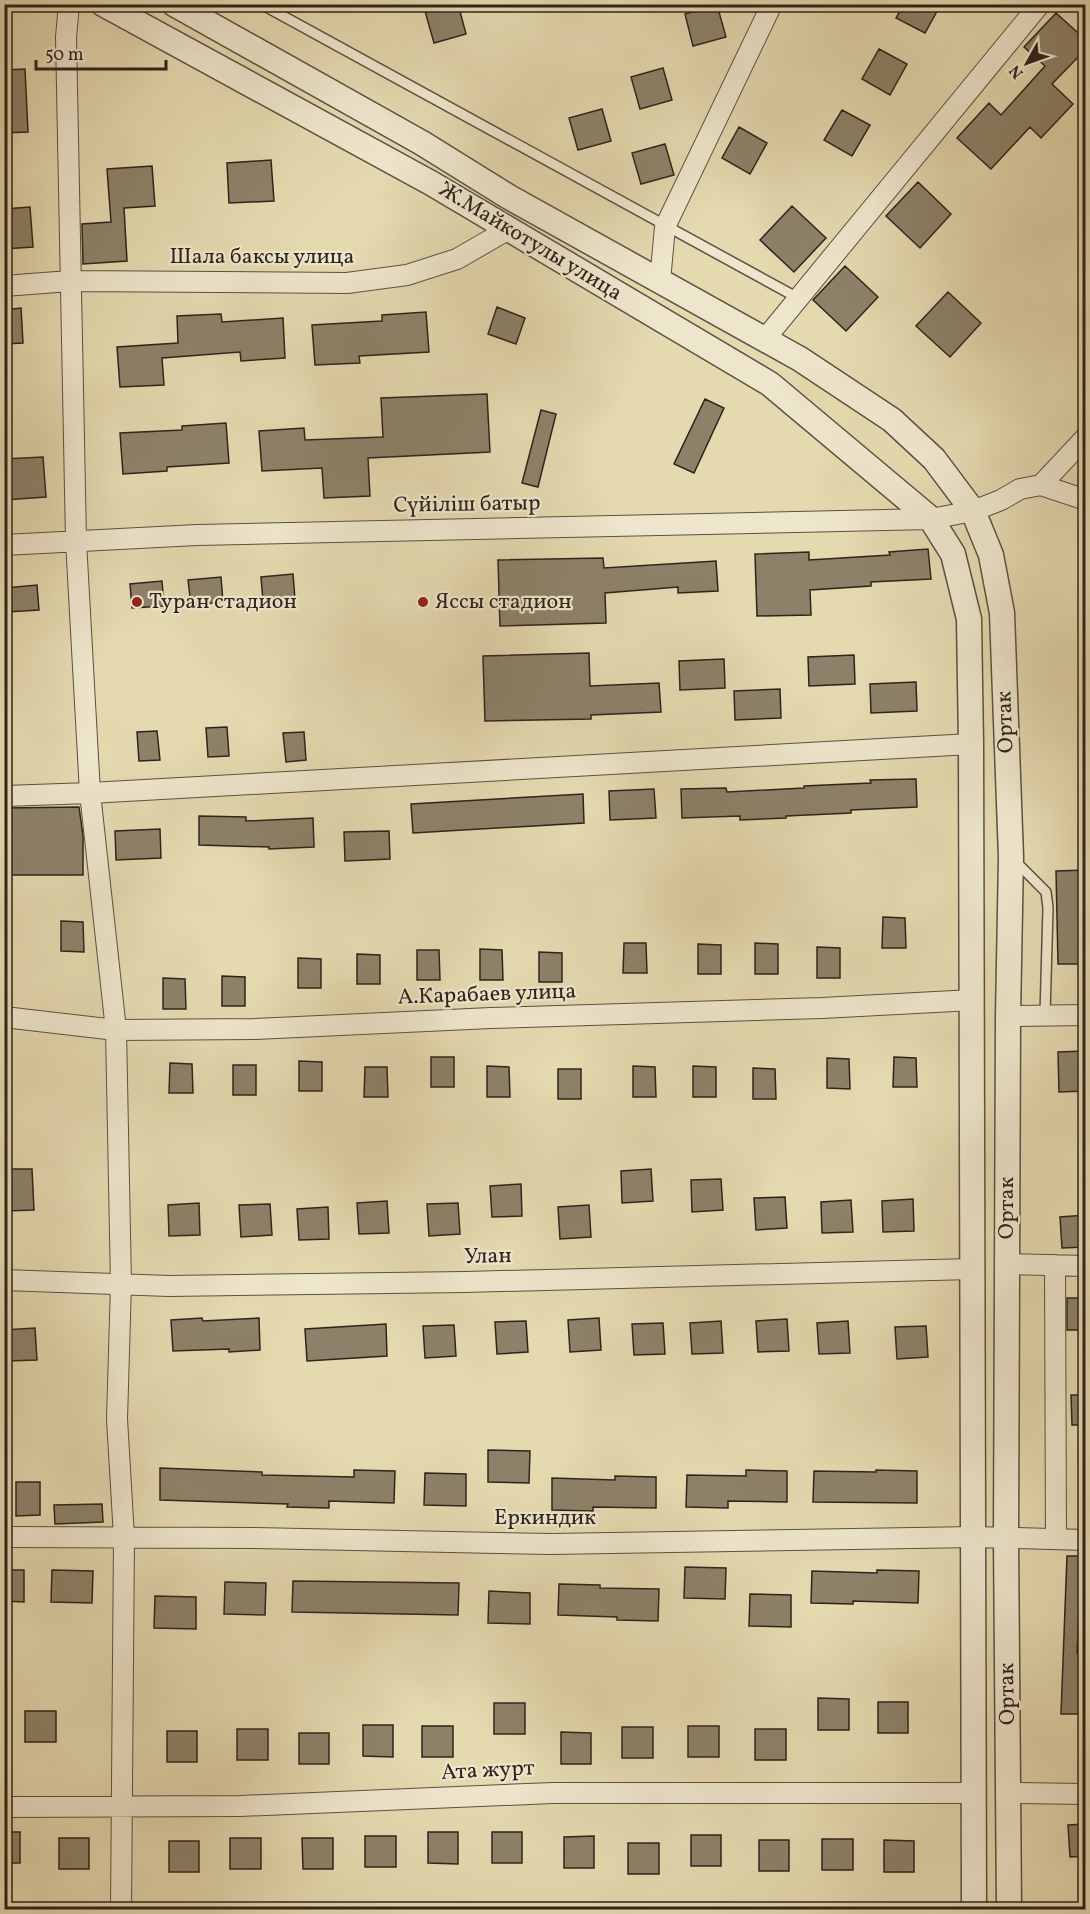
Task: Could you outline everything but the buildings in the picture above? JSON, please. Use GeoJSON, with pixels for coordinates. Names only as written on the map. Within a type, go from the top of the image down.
{"type":"FeatureCollection","features":[{"type":"Feature","properties":{"kind":"street"},"geometry":{"type":"LineString","coordinates":[[69,4],[66,37],[76,541],[90,793],[116,1030],[121,1284],[117,1419],[124,1537],[121,1910]]}},
{"type":"Feature","properties":{"kind":"street","name":"Ж.Майкотулы улица"},"geometry":{"type":"LineString","coordinates":[[103,4],[431,183],[770,384],[932,519]]}},
{"type":"Feature","properties":{"kind":"street","name":"Ж.Майкотулы улица"},"geometry":{"type":"LineString","coordinates":[[174,4],[422,143],[509,197],[800,359],[892,420],[934,459],[973,511]]}},
{"type":"Feature","properties":{"kind":"street"},"geometry":{"type":"LineString","coordinates":[[660,281],[665,226],[772,4]]}},
{"type":"Feature","properties":{"kind":"street"},"geometry":{"type":"LineString","coordinates":[[765,339],[1040,4]]}},
{"type":"Feature","properties":{"kind":"street"},"geometry":{"type":"LineString","coordinates":[[277,98],[292,70]]}},
{"type":"Feature","properties":{"kind":"street","name":"Шала баксы улица"},"geometry":{"type":"LineString","coordinates":[[4,286],[70,280],[347,283],[407,275],[457,259],[509,229]]}},
{"type":"Feature","properties":{"kind":"street"},"geometry":{"type":"LineString","coordinates":[[1086,436],[1041,485],[1086,500]]}},
{"type":"Feature","properties":{"kind":"street","name":"Сүйіліш батыр"},"geometry":{"type":"LineString","coordinates":[[4,545],[197,535],[932,519],[973,511],[1001,500],[1020,489],[1041,485]]}},
{"type":"Feature","properties":{"kind":"street","name":"Ортак"},"geometry":{"type":"LineString","coordinates":[[973,511],[991,555],[1002,613],[1011,856],[1008,1016],[1006,1538],[1009,1910]]}},
{"type":"Feature","properties":{"kind":"street","name":"Ортак"},"geometry":{"type":"LineString","coordinates":[[932,519],[952,554],[969,619],[973,1000],[974,1910]]}},
{"type":"Feature","properties":{"kind":"street"},"geometry":{"type":"LineString","coordinates":[[4,796],[971,744]]}},
{"type":"Feature","properties":{"kind":"street","name":"А.Карабаев улица"},"geometry":{"type":"LineString","coordinates":[[4,1017],[116,1030],[255,1029],[491,1018],[822,1008],[973,1000]]}},
{"type":"Feature","properties":{"kind":"street"},"geometry":{"type":"LineString","coordinates":[[1008,1016],[1086,1015]]}},
{"type":"Feature","properties":{"kind":"street"},"geometry":{"type":"LineString","coordinates":[[1007,1264],[1086,1266]]}},
{"type":"Feature","properties":{"kind":"street"},"geometry":{"type":"LineString","coordinates":[[1055,1265],[1056,1539]]}},
{"type":"Feature","properties":{"kind":"street","name":"Улан"},"geometry":{"type":"LineString","coordinates":[[4,1280],[169,1286],[465,1282],[972,1269]]}},
{"type":"Feature","properties":{"kind":"street","name":"Еркиндик"},"geometry":{"type":"LineString","coordinates":[[4,1537],[551,1544],[975,1537],[1086,1540]]}},
{"type":"Feature","properties":{"kind":"street","name":"Ата журт"},"geometry":{"type":"LineString","coordinates":[[4,1807],[240,1806],[553,1792],[974,1792]]}},
{"type":"Feature","properties":{"kind":"street"},"geometry":{"type":"LineString","coordinates":[[1009,1792],[1086,1794]]}},
{"type":"Feature","properties":{"kind":"lane"},"geometry":{"type":"LineString","coordinates":[[261,4],[798,298]]}},
{"type":"Feature","properties":{"kind":"lane"},"geometry":{"type":"LineString","coordinates":[[1011,856],[1046,892],[1048,908],[1045,1016]]}},
{"type":"Feature","properties":{"kind":"place","name":"Туран стадион"},"geometry":{"type":"Point","coordinates":[137,602]}},
{"type":"Feature","properties":{"kind":"place","name":"Яссы стадион"},"geometry":{"type":"Point","coordinates":[423,602]}}]}
